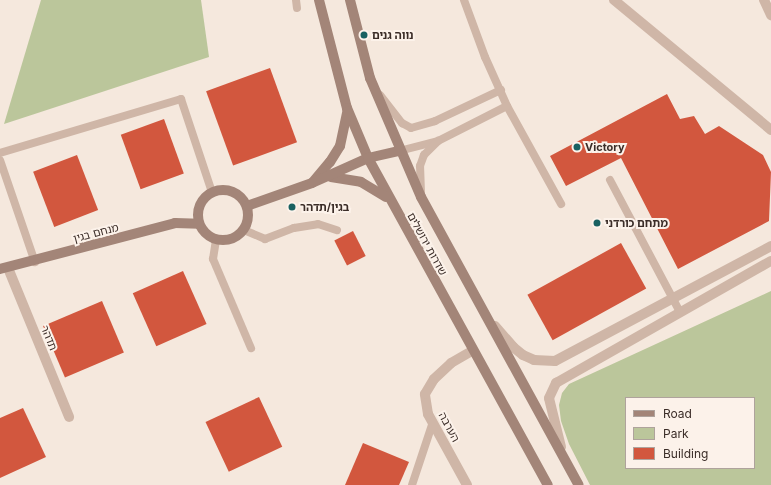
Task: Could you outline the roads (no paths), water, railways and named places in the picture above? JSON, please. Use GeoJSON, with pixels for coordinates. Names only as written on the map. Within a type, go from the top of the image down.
{"type":"FeatureCollection","features":[{"type":"Feature","properties":{"kind":"main road","name":"שדרות ירושלים"},"geometry":{"type":"LineString","coordinates":[[319,0],[347,108],[368,158],[391,204],[548,485]]}},
{"type":"Feature","properties":{"kind":"main road","name":"שדרות ירושלים"},"geometry":{"type":"LineString","coordinates":[[350,0],[370,78],[399,150],[421,198],[579,485]]}},
{"type":"Feature","properties":{"kind":"main road"},"geometry":{"type":"LineString","coordinates":[[312,183],[330,162],[340,146],[347,121],[347,108]]}},
{"type":"Feature","properties":{"kind":"main road"},"geometry":{"type":"LineString","coordinates":[[247,206],[312,183],[368,158],[399,150]]}},
{"type":"Feature","properties":{"kind":"main road"},"geometry":{"type":"LineString","coordinates":[[327,177],[339,177],[368,184],[391,204]]}},
{"type":"Feature","properties":{"kind":"main road"},"geometry":{"type":"LineString","coordinates":[[220,190],[232,192],[243,199],[247,206],[248,218],[244,230],[232,239],[216,240],[209,236],[199,224],[198,217],[201,202],[212,192],[220,190]]}},
{"type":"Feature","properties":{"kind":"main road","name":"מנחם בגין"},"geometry":{"type":"LineString","coordinates":[[4,269],[175,223],[199,224]]}},
{"type":"Feature","properties":{"kind":"street"},"geometry":{"type":"LineString","coordinates":[[614,0],[771,130]]}},
{"type":"Feature","properties":{"kind":"street"},"geometry":{"type":"LineString","coordinates":[[764,0],[771,15]]}},
{"type":"Feature","properties":{"kind":"street"},"geometry":{"type":"LineString","coordinates":[[476,298],[513,347],[530,358],[555,361],[771,246]]}},
{"type":"Feature","properties":{"kind":"street"},"geometry":{"type":"LineString","coordinates":[[566,460],[550,409],[549,398],[556,383],[771,261]]}},
{"type":"Feature","properties":{"kind":"street","name":"תדהר"},"geometry":{"type":"LineString","coordinates":[[4,269],[69,417]]}},
{"type":"Feature","properties":{"kind":"street","name":"הערבה"},"geometry":{"type":"LineString","coordinates":[[467,485],[433,422],[425,394],[434,379],[451,363],[472,351]]}},
{"type":"Feature","properties":{"kind":"lane"},"geometry":{"type":"LineString","coordinates":[[464,0],[508,106],[561,204]]}},
{"type":"Feature","properties":{"kind":"lane"},"geometry":{"type":"LineString","coordinates":[[370,78],[397,117],[411,128],[435,121],[501,90]]}},
{"type":"Feature","properties":{"kind":"lane"},"geometry":{"type":"LineString","coordinates":[[0,153],[181,99],[212,192]]}},
{"type":"Feature","properties":{"kind":"lane"},"geometry":{"type":"LineString","coordinates":[[399,150],[438,141],[508,106]]}},
{"type":"Feature","properties":{"kind":"lane"},"geometry":{"type":"LineString","coordinates":[[421,198],[420,166],[424,155],[438,141]]}},
{"type":"Feature","properties":{"kind":"lane"},"geometry":{"type":"LineString","coordinates":[[0,160],[34,262]]}},
{"type":"Feature","properties":{"kind":"lane"},"geometry":{"type":"LineString","coordinates":[[610,180],[680,312]]}},
{"type":"Feature","properties":{"kind":"lane"},"geometry":{"type":"LineString","coordinates":[[244,230],[265,239],[294,228],[318,224],[338,230]]}},
{"type":"Feature","properties":{"kind":"lane"},"geometry":{"type":"LineString","coordinates":[[216,240],[213,259],[250,348]]}},
{"type":"Feature","properties":{"kind":"lane"},"geometry":{"type":"LineString","coordinates":[[412,485],[433,422]]}},
{"type":"Feature","properties":{"kind":"place","name":"נווה גנים"},"geometry":{"type":"Point","coordinates":[364,35]}},
{"type":"Feature","properties":{"kind":"place","name":"Victory"},"geometry":{"type":"Point","coordinates":[577,147]}},
{"type":"Feature","properties":{"kind":"place","name":"בגין/תדהר"},"geometry":{"type":"Point","coordinates":[292,207]}},
{"type":"Feature","properties":{"kind":"place","name":"מתחם כורדני"},"geometry":{"type":"Point","coordinates":[597,223]}}]}
